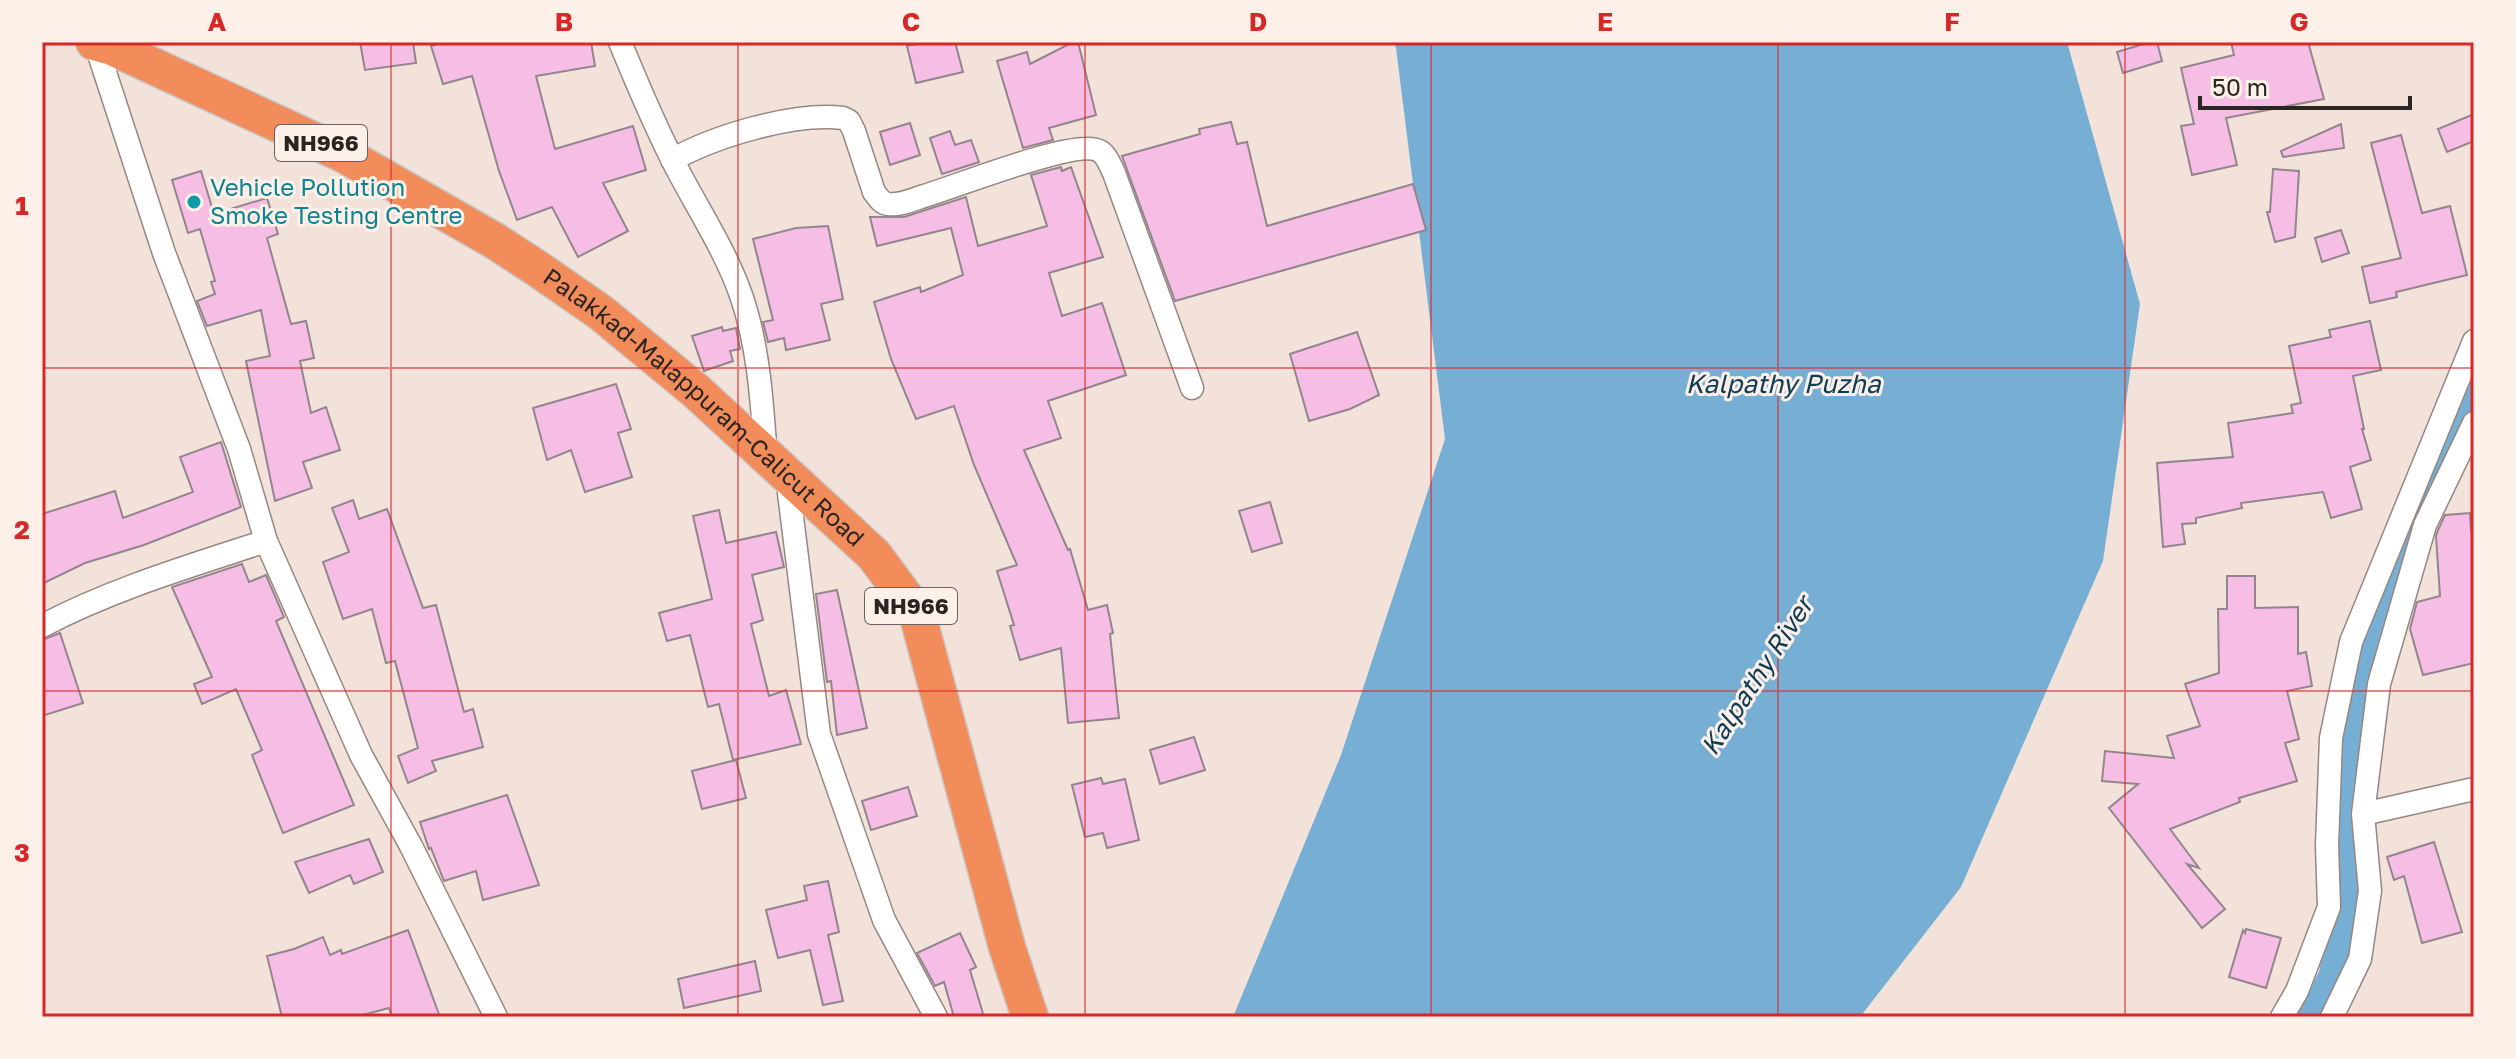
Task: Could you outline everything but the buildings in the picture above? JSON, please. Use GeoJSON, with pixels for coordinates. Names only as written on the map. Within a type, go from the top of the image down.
{"type":"FeatureCollection","features":[{"type":"Feature","properties":{"kind":"highway","name":"Palakkad-Malappuram-Calicut Road"},"geometry":{"type":"LineString","coordinates":[[95,42],[112,47],[343,154],[495,241],[639,342],[874,555],[917,613],[1007,947],[1030,1017]]}},
{"type":"Feature","properties":{"kind":"street"},"geometry":{"type":"LineString","coordinates":[[95,42],[164,253],[239,449],[266,541],[361,755],[411,846],[496,1017]]}},
{"type":"Feature","properties":{"kind":"street"},"geometry":{"type":"LineString","coordinates":[[620,42],[672,160],[712,228],[741,295],[752,335],[777,467],[819,734],[884,920],[936,1017]]}},
{"type":"Feature","properties":{"kind":"street"},"geometry":{"type":"LineString","coordinates":[[672,160],[726,135],[795,121],[843,118],[849,121],[854,131],[874,192],[888,204],[937,192],[1020,163],[1073,149],[1092,148],[1102,152],[1114,173],[1192,388]]}},
{"type":"Feature","properties":{"kind":"street"},"geometry":{"type":"LineString","coordinates":[[2282,1017],[2297,991],[2329,907],[2327,846],[2331,738],[2351,642],[2474,341]]}},
{"type":"Feature","properties":{"kind":"street"},"geometry":{"type":"LineString","coordinates":[[2332,1017],[2360,959],[2370,891],[2363,814],[2379,684],[2425,525],[2474,423]]}},
{"type":"Feature","properties":{"kind":"street"},"geometry":{"type":"LineString","coordinates":[[42,626],[73,609],[266,541]]}},
{"type":"Feature","properties":{"kind":"street"},"geometry":{"type":"LineString","coordinates":[[2363,814],[2474,789]]}},
{"type":"Feature","properties":{"kind":"water","name":"Kalpathy Puzha"},"geometry":{"type":"Polygon","coordinates":[[[1393,42],[2067,42],[2140,304],[2103,561],[1961,887],[1860,1017],[1233,1017],[1341,755],[1445,439],[1393,42]]]}},
{"type":"Feature","properties":{"kind":"waterway"},"geometry":{"type":"LineString","coordinates":[[2313,1017],[2334,975],[2345,893],[2347,804],[2363,666],[2395,572],[2474,382]]}},
{"type":"Feature","properties":{"kind":"place","name":"Vehicle Pollution Smoke Testing Centre"},"geometry":{"type":"Point","coordinates":[194,202]}},
{"type":"Feature","properties":{"kind":"water label","name":"Kalpathy River"},"geometry":{"type":"Point","coordinates":[1757,676]}}]}
